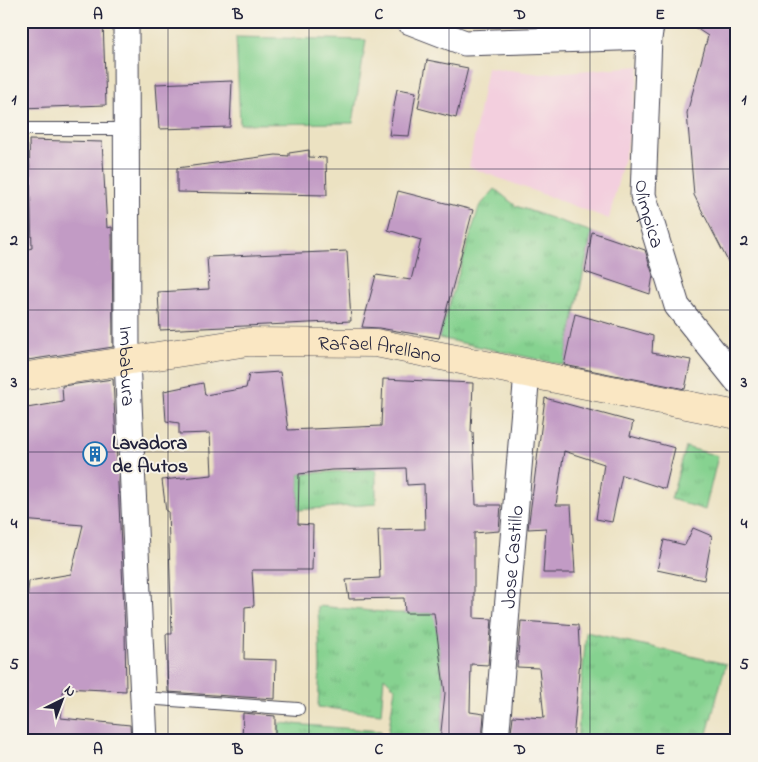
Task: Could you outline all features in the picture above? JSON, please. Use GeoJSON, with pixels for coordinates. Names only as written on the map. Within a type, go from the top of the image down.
{"type":"FeatureCollection","features":[{"type":"Feature","properties":{"kind":"main road","name":"Rafael Arellano"},"geometry":{"type":"LineString","coordinates":[[21,377],[248,342],[376,343],[737,415]]}},
{"type":"Feature","properties":{"kind":"street","name":"Imbabura"},"geometry":{"type":"LineString","coordinates":[[126,21],[128,360],[145,741]]}},
{"type":"Feature","properties":{"kind":"street"},"geometry":{"type":"LineString","coordinates":[[412,22],[465,43],[651,29]]}},
{"type":"Feature","properties":{"kind":"street","name":"Olimpica"},"geometry":{"type":"LineString","coordinates":[[651,29],[642,195],[677,306],[737,381]]}},
{"type":"Feature","properties":{"kind":"street","name":"Jose Castillo"},"geometry":{"type":"LineString","coordinates":[[496,741],[527,373]]}},
{"type":"Feature","properties":{"kind":"lane"},"geometry":{"type":"LineString","coordinates":[[21,129],[126,129]]}},
{"type":"Feature","properties":{"kind":"lane"},"geometry":{"type":"LineString","coordinates":[[144,698],[298,709]]}},
{"type":"Feature","properties":{"kind":"shaded area"},"geometry":{"type":"Polygon","coordinates":[[[640,66],[628,141],[609,219],[469,167],[487,67],[541,74],[640,66]]]}},
{"type":"Feature","properties":{"kind":"green space"},"geometry":{"type":"Polygon","coordinates":[[[236,37],[366,40],[353,123],[240,124],[236,37]]]}},
{"type":"Feature","properties":{"kind":"green space"},"geometry":{"type":"Polygon","coordinates":[[[495,189],[516,206],[592,232],[564,365],[439,338],[479,207],[495,189]]]}},
{"type":"Feature","properties":{"kind":"green space"},"geometry":{"type":"Polygon","coordinates":[[[686,447],[718,456],[705,510],[671,499],[686,447]]]}},
{"type":"Feature","properties":{"kind":"green space"},"geometry":{"type":"Polygon","coordinates":[[[376,469],[376,504],[298,510],[299,474],[376,469]]]}},
{"type":"Feature","properties":{"kind":"green space"},"geometry":{"type":"Polygon","coordinates":[[[318,606],[440,615],[439,652],[445,693],[440,741],[387,741],[395,688],[384,677],[381,714],[318,707],[320,666],[318,606]]]}},
{"type":"Feature","properties":{"kind":"green space"},"geometry":{"type":"Polygon","coordinates":[[[586,632],[726,664],[705,741],[577,741],[586,632]]]}},
{"type":"Feature","properties":{"kind":"green space"},"geometry":{"type":"Polygon","coordinates":[[[279,723],[381,731],[380,741],[278,741],[279,723]]]}},
{"type":"Feature","properties":{"kind":"building"},"geometry":{"type":"Polygon","coordinates":[[[21,21],[103,21],[106,105],[21,108],[21,21]]]}},
{"type":"Feature","properties":{"kind":"building"},"geometry":{"type":"Polygon","coordinates":[[[685,21],[737,21],[737,279],[694,195],[687,113],[708,36],[685,21]]]}},
{"type":"Feature","properties":{"kind":"building"},"geometry":{"type":"Polygon","coordinates":[[[427,60],[468,68],[456,118],[418,108],[427,60]]]}},
{"type":"Feature","properties":{"kind":"building"},"geometry":{"type":"Polygon","coordinates":[[[232,81],[230,127],[159,129],[156,84],[232,81]]]}},
{"type":"Feature","properties":{"kind":"building"},"geometry":{"type":"Polygon","coordinates":[[[397,89],[416,92],[409,136],[389,135],[397,89]]]}},
{"type":"Feature","properties":{"kind":"building"},"geometry":{"type":"Polygon","coordinates":[[[29,140],[102,142],[107,228],[112,227],[113,347],[21,361],[21,251],[32,248],[29,140]]]}},
{"type":"Feature","properties":{"kind":"building"},"geometry":{"type":"Polygon","coordinates":[[[309,150],[309,157],[326,158],[327,195],[177,192],[177,168],[276,155],[289,156],[289,153],[309,150]]]}},
{"type":"Feature","properties":{"kind":"building"},"geometry":{"type":"Polygon","coordinates":[[[398,191],[473,210],[439,338],[362,327],[376,275],[411,280],[421,240],[388,230],[398,191]]]}},
{"type":"Feature","properties":{"kind":"building"},"geometry":{"type":"Polygon","coordinates":[[[592,232],[645,250],[653,275],[650,294],[585,272],[592,232]]]}},
{"type":"Feature","properties":{"kind":"building"},"geometry":{"type":"Polygon","coordinates":[[[347,251],[351,321],[160,330],[158,292],[209,289],[207,257],[347,251]]]}},
{"type":"Feature","properties":{"kind":"building"},"geometry":{"type":"Polygon","coordinates":[[[575,314],[653,336],[652,353],[691,360],[685,389],[564,365],[575,314]]]}},
{"type":"Feature","properties":{"kind":"building"},"geometry":{"type":"Polygon","coordinates":[[[280,372],[288,430],[381,426],[383,379],[473,383],[471,432],[473,432],[476,505],[501,505],[499,531],[474,533],[474,618],[492,619],[488,665],[471,664],[470,712],[484,714],[482,741],[440,741],[445,693],[434,613],[405,613],[404,598],[349,599],[346,580],[380,578],[378,530],[425,529],[424,484],[407,485],[406,468],[331,470],[299,474],[298,524],[313,525],[312,570],[252,570],[254,606],[245,607],[244,659],[276,660],[275,699],[168,692],[166,634],[172,634],[168,511],[166,511],[162,480],[212,475],[210,433],[179,434],[179,423],[166,421],[164,391],[203,383],[205,395],[246,388],[249,374],[280,372]]]}},
{"type":"Feature","properties":{"kind":"building"},"geometry":{"type":"Polygon","coordinates":[[[113,379],[125,630],[126,691],[63,688],[61,718],[130,725],[131,741],[21,741],[21,611],[26,611],[29,581],[71,574],[83,525],[21,520],[21,409],[63,402],[62,386],[113,379]]]}},
{"type":"Feature","properties":{"kind":"building"},"geometry":{"type":"Polygon","coordinates":[[[545,398],[633,422],[630,436],[675,448],[665,489],[622,475],[612,522],[596,519],[604,464],[564,451],[556,505],[571,505],[575,573],[543,573],[546,528],[528,529],[545,398]]]}},
{"type":"Feature","properties":{"kind":"building"},"geometry":{"type":"Polygon","coordinates":[[[693,528],[712,536],[704,580],[657,570],[664,540],[685,545],[693,528]]]}},
{"type":"Feature","properties":{"kind":"building"},"geometry":{"type":"Polygon","coordinates":[[[521,621],[578,625],[580,659],[573,741],[510,741],[513,716],[544,718],[539,668],[517,667],[521,621]]]}},
{"type":"Feature","properties":{"kind":"building"},"geometry":{"type":"Polygon","coordinates":[[[243,713],[275,716],[275,741],[242,741],[243,713]]]}},
{"type":"Feature","properties":{"kind":"place","name":"Lavadora de Autos"},"geometry":{"type":"Point","coordinates":[95,454]}}]}
